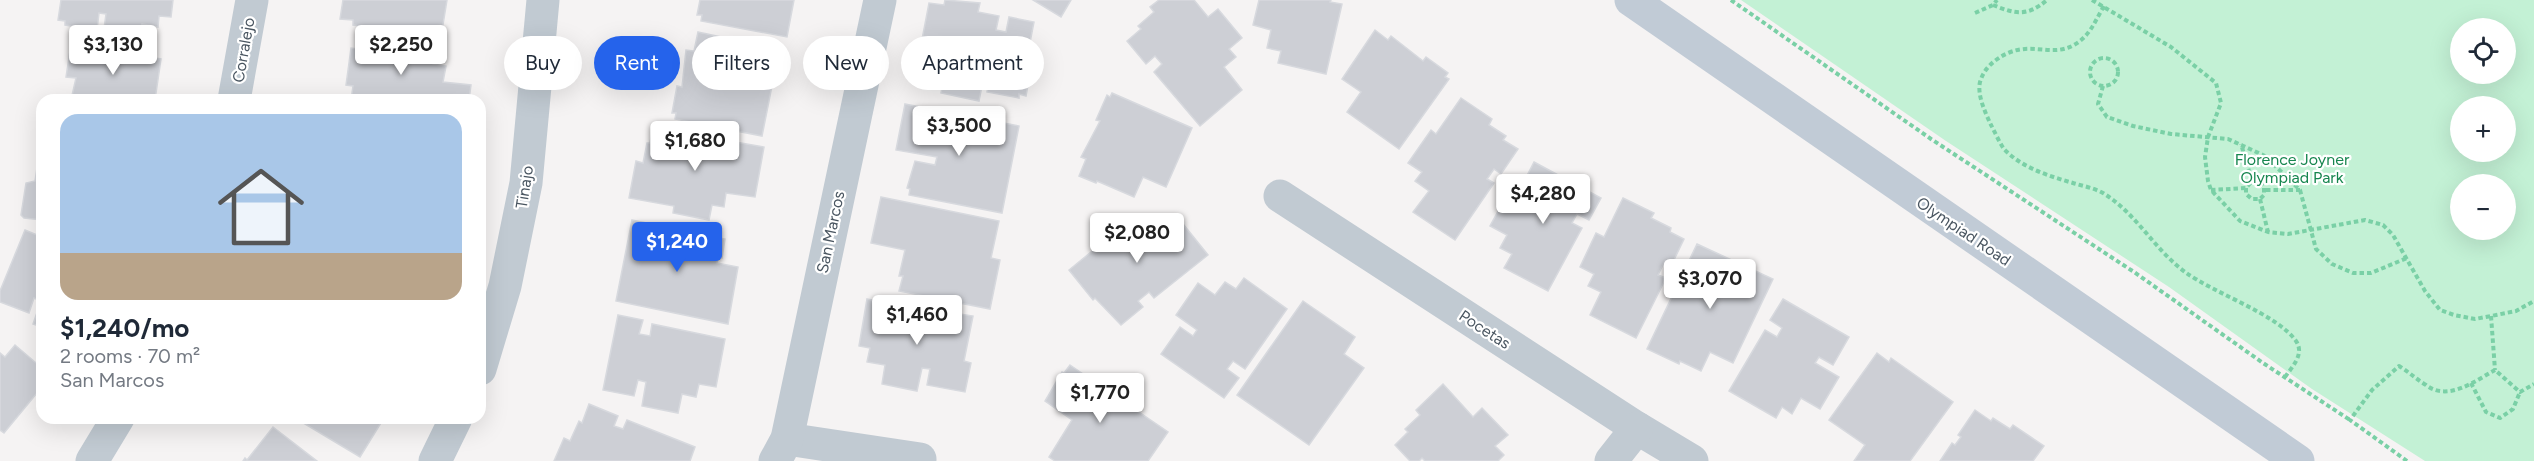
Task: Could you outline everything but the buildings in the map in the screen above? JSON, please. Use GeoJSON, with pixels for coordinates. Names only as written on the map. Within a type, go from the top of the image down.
{"type":"FeatureCollection","features":[{"type":"Feature","properties":{"kind":"main road","name":"Olympiad Road"},"geometry":{"type":"LineString","coordinates":[[1631,0],[2298,461]]}},
{"type":"Feature","properties":{"kind":"street","name":"Corralejo"},"geometry":{"type":"LineString","coordinates":[[235,94],[252,0]]}},
{"type":"Feature","properties":{"kind":"street","name":"Tinajo"},"geometry":{"type":"LineString","coordinates":[[486,349],[505,286],[526,183],[543,0]]}},
{"type":"Feature","properties":{"kind":"street","name":"San Marcos"},"geometry":{"type":"LineString","coordinates":[[781,450],[880,0]]}},
{"type":"Feature","properties":{"kind":"street","name":"Pocetas"},"geometry":{"type":"LineString","coordinates":[[1280,196],[1637,428],[1692,461]]}},
{"type":"Feature","properties":{"kind":"street"},"geometry":{"type":"LineString","coordinates":[[92,461],[114,424]]}},
{"type":"Feature","properties":{"kind":"street"},"geometry":{"type":"LineString","coordinates":[[435,461],[453,424]]}},
{"type":"Feature","properties":{"kind":"street"},"geometry":{"type":"LineString","coordinates":[[1611,461],[1637,428]]}},
{"type":"Feature","properties":{"kind":"street"},"geometry":{"type":"LineString","coordinates":[[781,450],[920,459]]}},
{"type":"Feature","properties":{"kind":"path"},"geometry":{"type":"LineString","coordinates":[[1731,0],[1931,139],[2134,272],[2407,461]]}},
{"type":"Feature","properties":{"kind":"path"},"geometry":{"type":"LineString","coordinates":[[1975,13],[1993,5],[1997,0]]}},
{"type":"Feature","properties":{"kind":"path"},"geometry":{"type":"LineString","coordinates":[[1993,5],[2015,13],[2032,10],[2047,0]]}},
{"type":"Feature","properties":{"kind":"path"},"geometry":{"type":"LineString","coordinates":[[2092,0],[2171,47],[2216,83],[2221,103],[2208,137],[2205,158],[2211,190],[2240,221],[2268,231],[2288,234],[2365,220],[2383,225],[2393,235],[2425,291],[2440,310],[2454,315],[2475,319],[2516,311],[2534,301]]}},
{"type":"Feature","properties":{"kind":"path"},"geometry":{"type":"LineString","coordinates":[[2104,6],[2088,35],[2072,46],[2047,50],[2029,47],[2008,51],[1987,67],[1981,78],[1979,91],[1988,119],[2004,148],[2022,163],[2045,175],[2100,191],[2120,204],[2184,271],[2212,290],[2272,320],[2289,334],[2298,343],[2299,357],[2285,377]]}},
{"type":"Feature","properties":{"kind":"path"},"geometry":{"type":"LineString","coordinates":[[2103,86],[2094,83],[2089,70],[2097,59],[2106,57],[2115,62],[2118,71],[2116,80],[2103,86],[2098,104],[2107,117],[2143,128],[2241,143],[2265,156],[2300,190],[2316,249],[2332,264],[2353,273],[2371,273],[2407,258]]}},
{"type":"Feature","properties":{"kind":"path"},"geometry":{"type":"LineString","coordinates":[[2241,143],[2252,181]]}},
{"type":"Feature","properties":{"kind":"path"},"geometry":{"type":"LineString","coordinates":[[2260,199],[2252,199],[2246,194],[2246,188],[2252,181],[2259,180],[2265,190]]}},
{"type":"Feature","properties":{"kind":"path"},"geometry":{"type":"LineString","coordinates":[[2211,190],[2246,188]]}},
{"type":"Feature","properties":{"kind":"path"},"geometry":{"type":"LineString","coordinates":[[2265,190],[2300,190]]}},
{"type":"Feature","properties":{"kind":"path"},"geometry":{"type":"LineString","coordinates":[[2265,190],[2260,199],[2268,231]]}},
{"type":"Feature","properties":{"kind":"path"},"geometry":{"type":"LineString","coordinates":[[2491,316],[2495,370],[2520,392]]}},
{"type":"Feature","properties":{"kind":"path"},"geometry":{"type":"LineString","coordinates":[[2350,420],[2372,390],[2399,366],[2415,375],[2427,387],[2452,392],[2495,370]]}},
{"type":"Feature","properties":{"kind":"path"},"geometry":{"type":"LineString","coordinates":[[2471,383],[2486,412],[2500,418],[2513,409],[2520,392],[2534,384]]}},
{"type":"Feature","properties":{"kind":"green space","name":"Florence Joyner Olympiad Park"},"geometry":{"type":"Polygon","coordinates":[[[1741,0],[2534,0],[2534,461],[2425,461],[2312,389],[2169,287],[1946,141],[1741,0]]]}}]}
